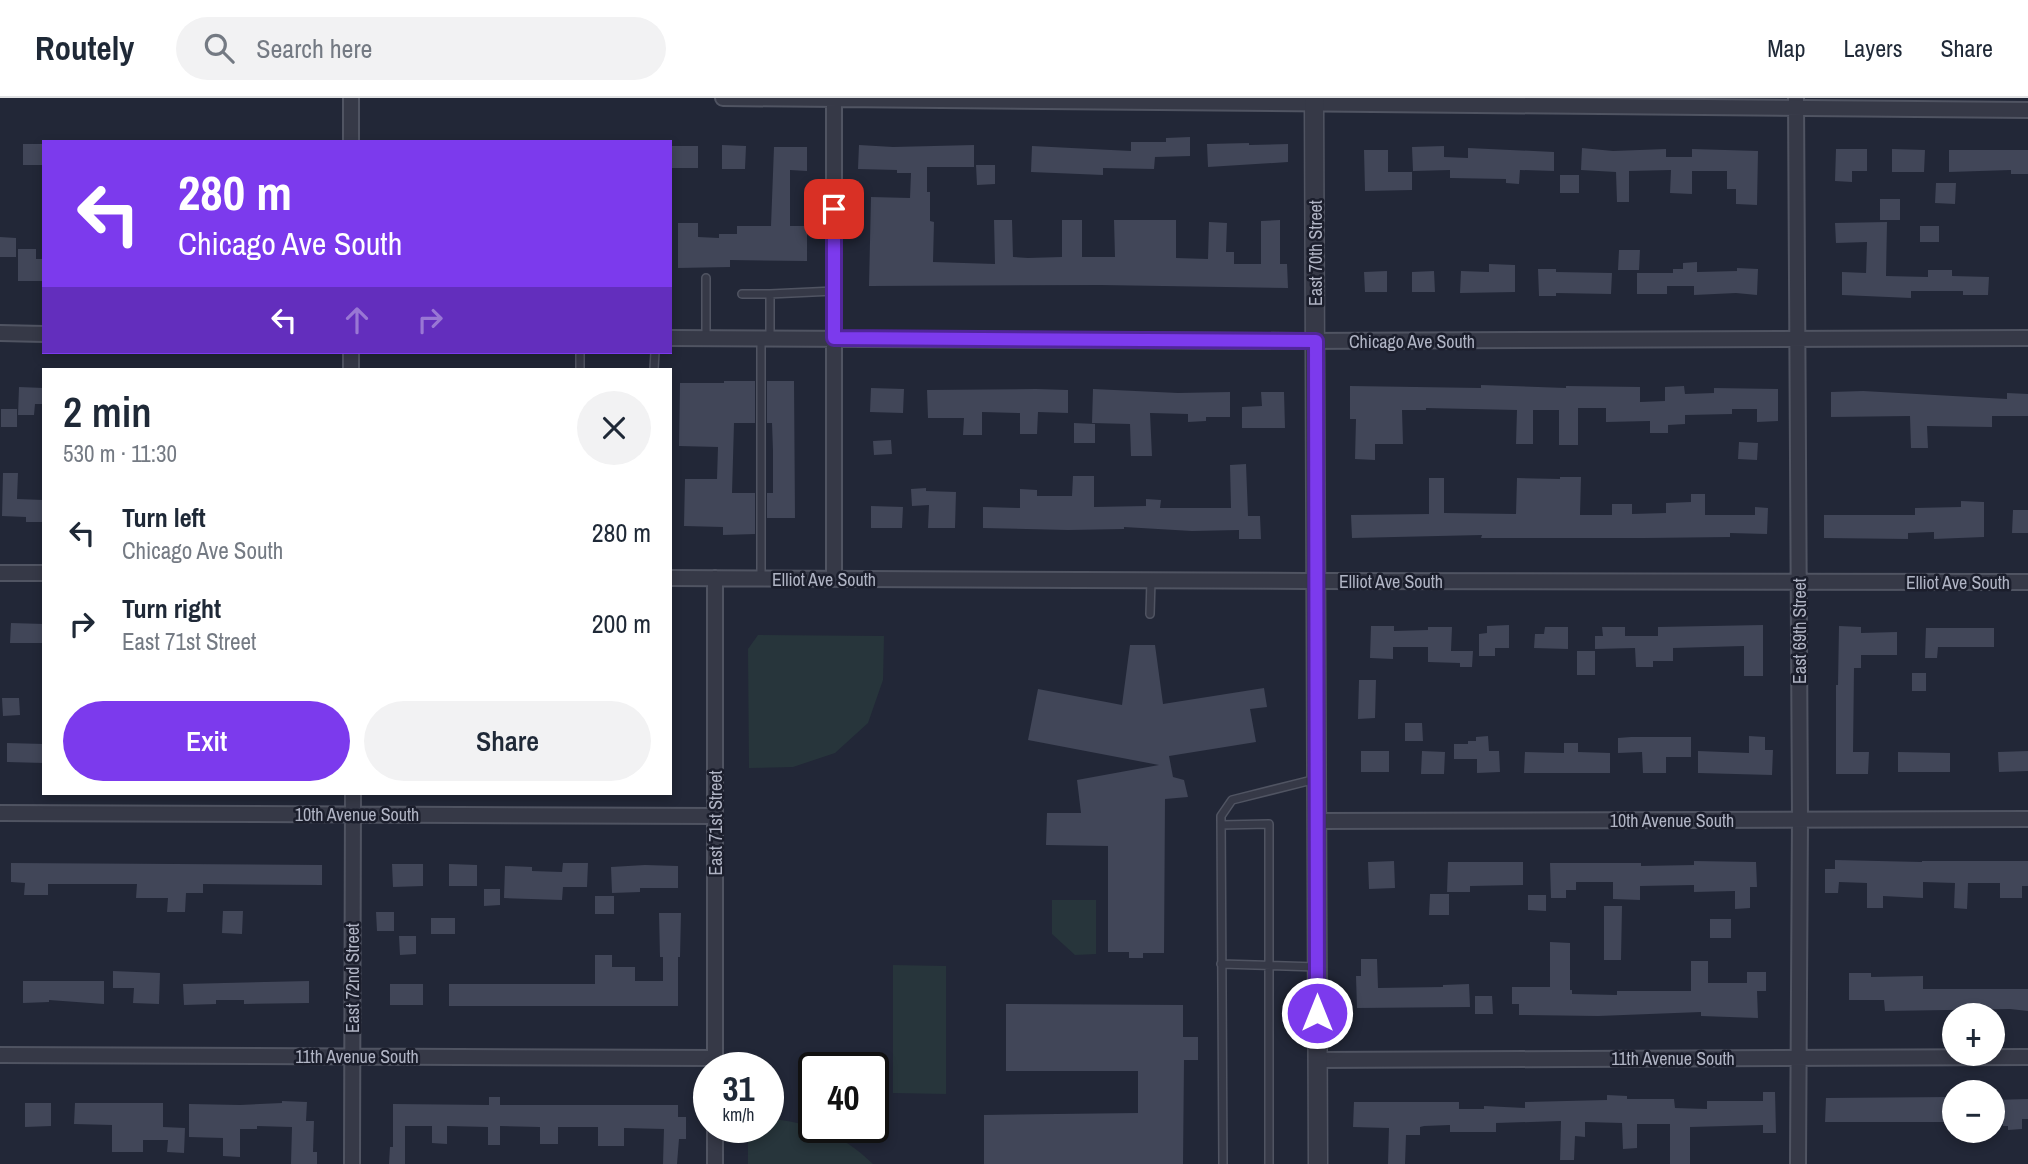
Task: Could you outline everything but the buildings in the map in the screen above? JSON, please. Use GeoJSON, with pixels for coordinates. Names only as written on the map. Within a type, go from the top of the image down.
{"type":"FeatureCollection","features":[{"type":"Feature","properties":{"kind":"street"},"geometry":{"type":"LineString","coordinates":[[351,98],[351,140]]}},
{"type":"Feature","properties":{"kind":"street"},"geometry":{"type":"LineString","coordinates":[[723,98],[1796,103],[2028,110]]}},
{"type":"Feature","properties":{"kind":"street"},"geometry":{"type":"LineString","coordinates":[[834,98],[834,579]]}},
{"type":"Feature","properties":{"kind":"street","name":"East 70th Street"},"geometry":{"type":"LineString","coordinates":[[1314,101],[1318,1164]]}},
{"type":"Feature","properties":{"kind":"street","name":"East 69th Street"},"geometry":{"type":"LineString","coordinates":[[1796,103],[1800,820],[1798,1164]]}},
{"type":"Feature","properties":{"kind":"street"},"geometry":{"type":"LineString","coordinates":[[0,333],[42,334]]}},
{"type":"Feature","properties":{"kind":"street","name":"Chicago Ave South"},"geometry":{"type":"LineString","coordinates":[[672,338],[1316,341],[2028,338]]}},
{"type":"Feature","properties":{"kind":"street"},"geometry":{"type":"LineString","coordinates":[[0,573],[42,573]]}},
{"type":"Feature","properties":{"kind":"street","name":"Elliot Ave South"},"geometry":{"type":"LineString","coordinates":[[672,578],[2028,582]]}},
{"type":"Feature","properties":{"kind":"street","name":"East 71st Street"},"geometry":{"type":"LineString","coordinates":[[715,578],[715,1052]]}},
{"type":"Feature","properties":{"kind":"street","name":"East 72nd Street"},"geometry":{"type":"LineString","coordinates":[[352,1164],[353,795]]}},
{"type":"Feature","properties":{"kind":"street","name":"10th Avenue South"},"geometry":{"type":"LineString","coordinates":[[0,813],[715,816]]}},
{"type":"Feature","properties":{"kind":"street","name":"10th Avenue South"},"geometry":{"type":"LineString","coordinates":[[1317,821],[2028,819]]}},
{"type":"Feature","properties":{"kind":"street","name":"11th Avenue South"},"geometry":{"type":"LineString","coordinates":[[0,1055],[352,1056],[693,1063]]}},
{"type":"Feature","properties":{"kind":"street","name":"11th Avenue South"},"geometry":{"type":"LineString","coordinates":[[1317,1060],[2028,1057]]}},
{"type":"Feature","properties":{"kind":"street"},"geometry":{"type":"LineString","coordinates":[[715,1143],[715,1164]]}},
{"type":"Feature","properties":{"kind":"lane"},"geometry":{"type":"LineString","coordinates":[[706,278],[706,338]]}},
{"type":"Feature","properties":{"kind":"lane"},"geometry":{"type":"LineString","coordinates":[[742,294],[834,292]]}},
{"type":"Feature","properties":{"kind":"lane"},"geometry":{"type":"LineString","coordinates":[[761,579],[765,339],[770,294]]}},
{"type":"Feature","properties":{"kind":"lane"},"geometry":{"type":"LineString","coordinates":[[1150,614],[1151,580]]}},
{"type":"Feature","properties":{"kind":"lane"},"geometry":{"type":"LineString","coordinates":[[1223,1164],[1222,816],[1232,800],[1317,779]]}},
{"type":"Feature","properties":{"kind":"lane"},"geometry":{"type":"LineString","coordinates":[[1222,825],[1269,824],[1269,1164]]}},
{"type":"Feature","properties":{"kind":"lane"},"geometry":{"type":"LineString","coordinates":[[1221,964],[1317,967]]}},
{"type":"Feature","properties":{"kind":"shaded area"},"geometry":{"type":"Polygon","coordinates":[[[758,635],[884,636],[883,680],[868,723],[835,753],[793,767],[749,768],[748,649],[758,635]]]}},
{"type":"Feature","properties":{"kind":"shaded area"},"geometry":{"type":"Polygon","coordinates":[[[1052,900],[1096,900],[1096,954],[1075,955],[1052,934],[1052,900]]]}},
{"type":"Feature","properties":{"kind":"shaded area"},"geometry":{"type":"Polygon","coordinates":[[[893,965],[946,966],[946,1094],[893,1093],[893,965]]]}},
{"type":"Feature","properties":{"kind":"shaded area"},"geometry":{"type":"Polygon","coordinates":[[[784,1121],[798,1123],[798,1143],[846,1143],[873,1164],[748,1164],[748,1143],[784,1143],[784,1121]]]}},
{"type":"Feature","properties":{"kind":"route"},"geometry":{"type":"LineString","coordinates":[[834,209],[834,338],[1316,341],[1317,1013]]}}]}
